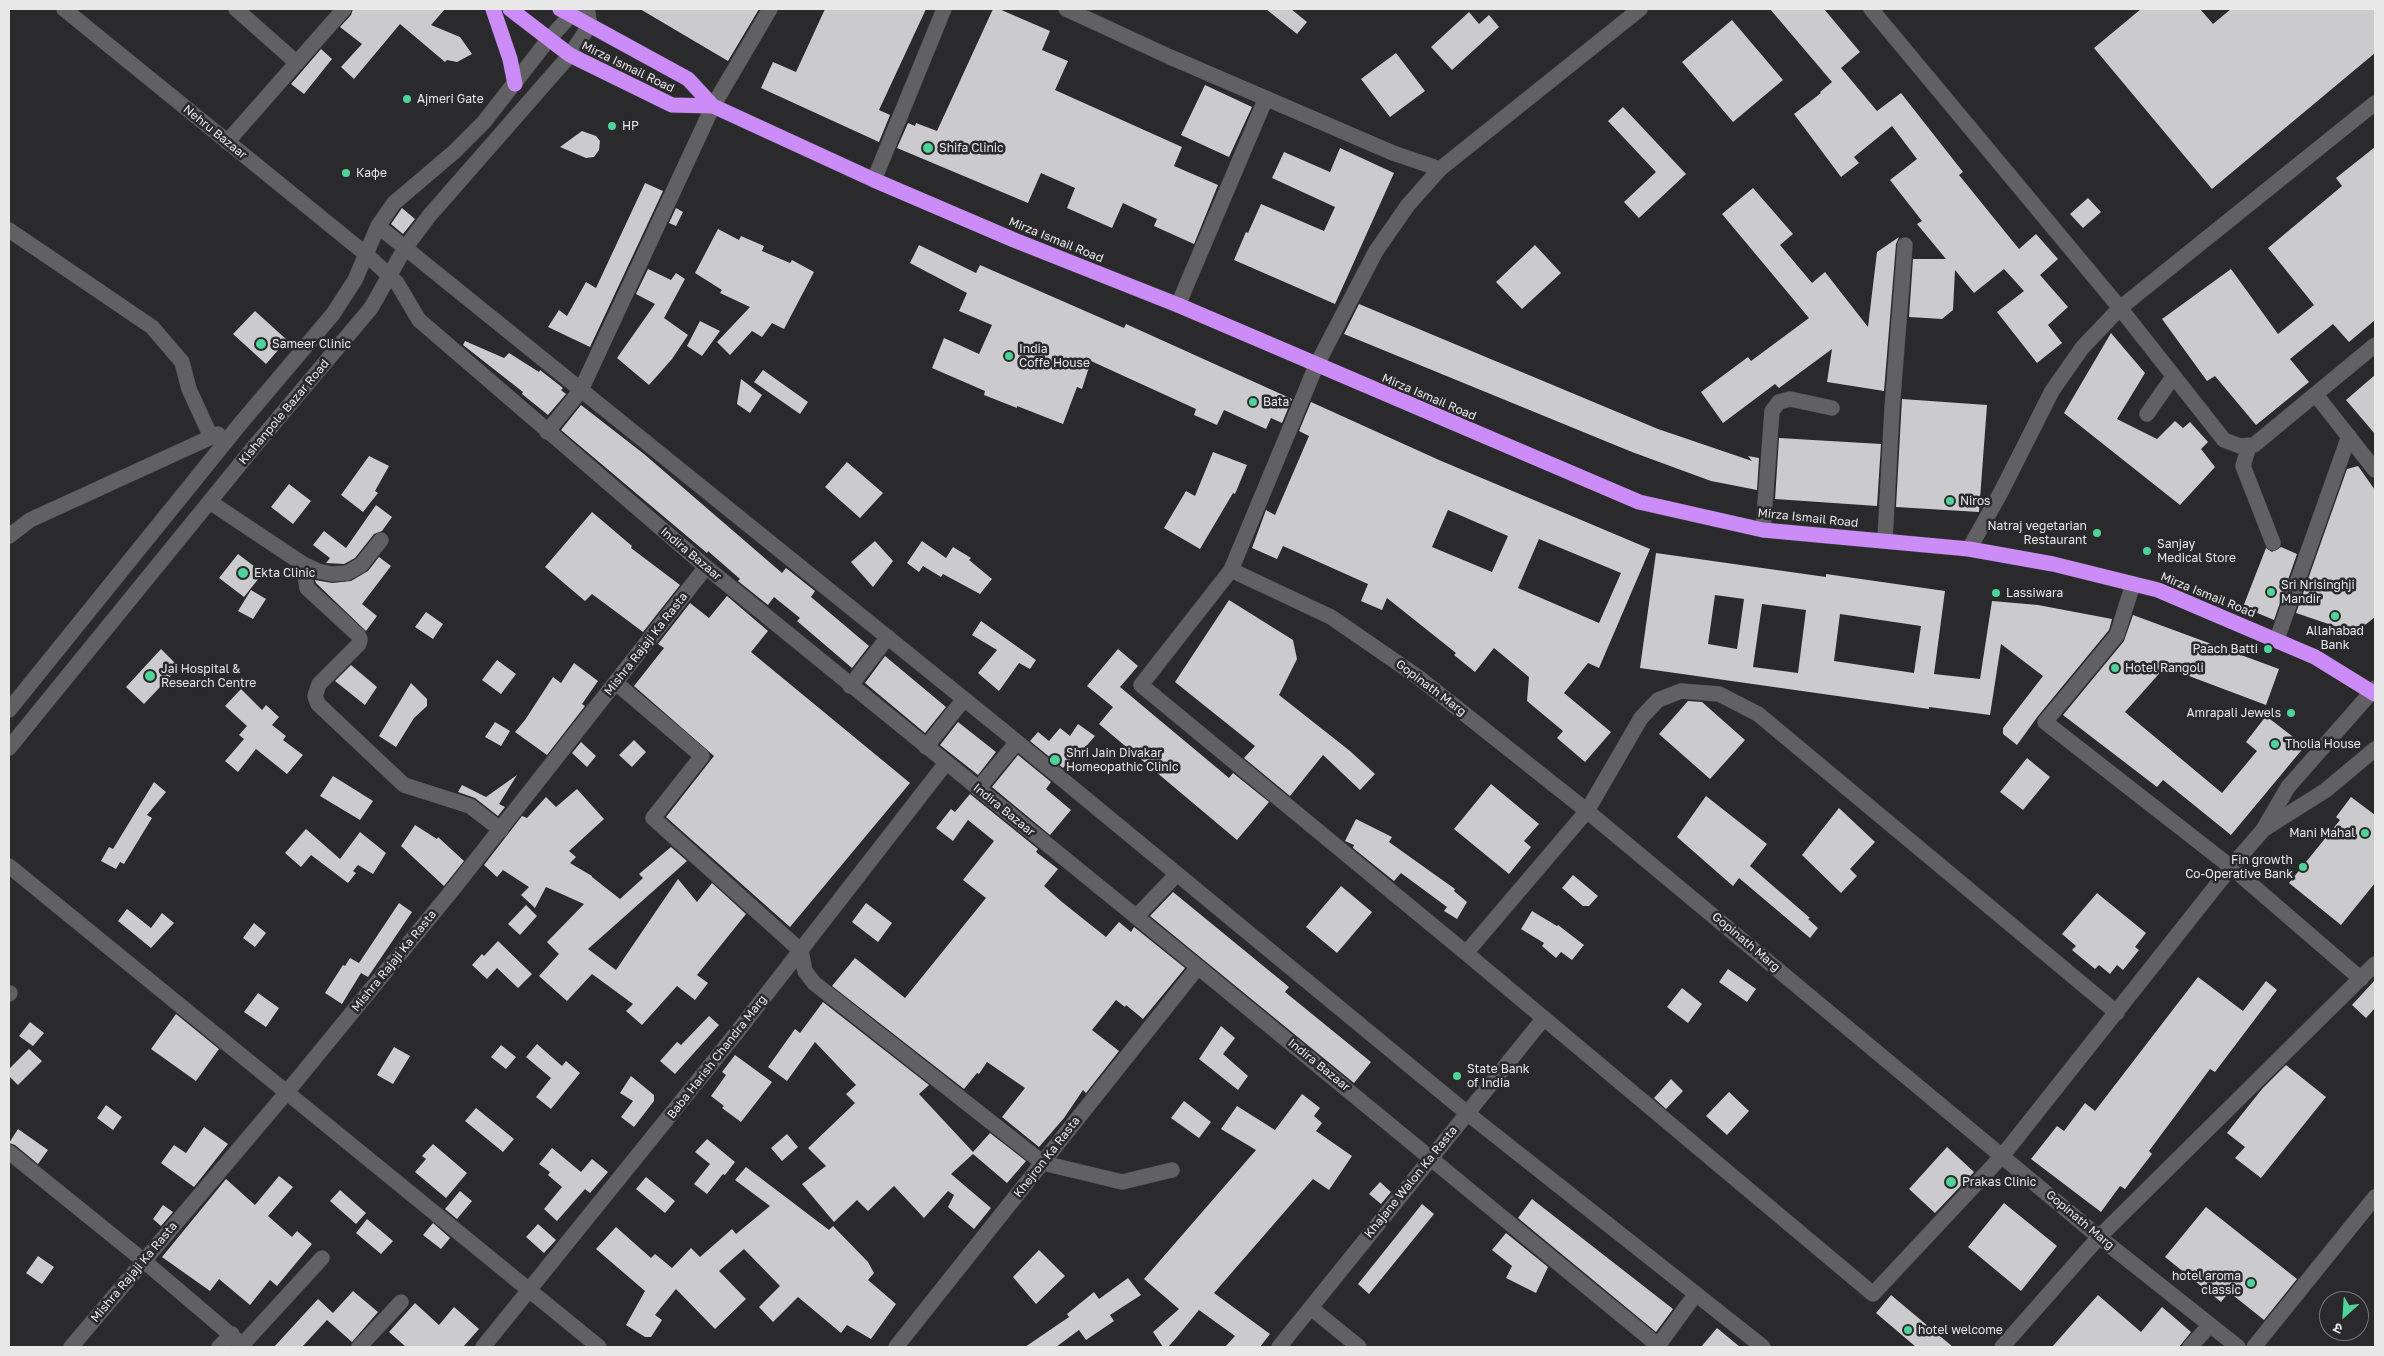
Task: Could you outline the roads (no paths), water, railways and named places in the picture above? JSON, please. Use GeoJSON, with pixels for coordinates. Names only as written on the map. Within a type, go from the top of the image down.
{"type":"FeatureCollection","features":[{"type":"Feature","properties":{"kind":"highway"},"geometry":{"type":"LineString","coordinates":[[493,9],[510,59],[515,84]]}},
{"type":"Feature","properties":{"kind":"highway","name":"Mirza Ismail Road"},"geometry":{"type":"LineString","coordinates":[[510,9],[570,55],[672,105],[713,106],[874,180],[1014,240],[1178,305],[1316,366],[1639,502],[1763,530],[1968,549],[2053,564],[2158,590],[2316,657],[2374,691]]}},
{"type":"Feature","properties":{"kind":"highway"},"geometry":{"type":"LineString","coordinates":[[575,10],[590,25],[688,79],[713,106]]}},
{"type":"Feature","properties":{"kind":"street","name":"Nehru Bazaar"},"geometry":{"type":"LineString","coordinates":[[64,9],[80,14],[227,142],[366,255]]}},
{"type":"Feature","properties":{"kind":"street"},"geometry":{"type":"LineString","coordinates":[[236,9],[297,63]]}},
{"type":"Feature","properties":{"kind":"street"},"geometry":{"type":"LineString","coordinates":[[227,142],[344,9]]}},
{"type":"Feature","properties":{"kind":"street"},"geometry":{"type":"LineString","coordinates":[[547,432],[582,390],[713,106],[770,9]]}},
{"type":"Feature","properties":{"kind":"street"},"geometry":{"type":"LineString","coordinates":[[874,180],[944,9]]}},
{"type":"Feature","properties":{"kind":"street"},"geometry":{"type":"LineString","coordinates":[[1066,9],[1393,153],[1440,169]]}},
{"type":"Feature","properties":{"kind":"street"},"geometry":{"type":"LineString","coordinates":[[1640,9],[1440,169],[1408,205],[1376,250],[1316,366],[1231,570],[1141,685],[1466,952],[1874,1294],[2003,1155],[2231,867],[2263,830],[2288,787],[2374,691]]}},
{"type":"Feature","properties":{"kind":"street"},"geometry":{"type":"LineString","coordinates":[[1871,9],[2120,308],[2224,440],[2240,446],[2254,446],[2375,345]]}},
{"type":"Feature","properties":{"kind":"street"},"geometry":{"type":"LineString","coordinates":[[9,710],[240,424],[333,314],[366,255],[378,226],[394,203],[454,152],[484,122],[548,40],[575,10]]}},
{"type":"Feature","properties":{"kind":"street","name":"Kishanpole Bazar Road"},"geometry":{"type":"LineString","coordinates":[[9,748],[371,308],[405,248],[429,216],[570,55],[590,25]]}},
{"type":"Feature","properties":{"kind":"street"},"geometry":{"type":"LineString","coordinates":[[1178,305],[1266,98]]}},
{"type":"Feature","properties":{"kind":"street"},"geometry":{"type":"LineString","coordinates":[[1968,549],[2001,492],[2052,391],[2082,348],[2120,308],[2375,103]]}},
{"type":"Feature","properties":{"kind":"street"},"geometry":{"type":"LineString","coordinates":[[378,226],[964,698],[1467,1113],[1763,1347]]}},
{"type":"Feature","properties":{"kind":"street"},"geometry":{"type":"LineString","coordinates":[[9,230],[152,327],[182,362],[189,389],[211,437]]}},
{"type":"Feature","properties":{"kind":"street"},"geometry":{"type":"LineString","coordinates":[[1885,540],[1892,409],[1905,246]]}},
{"type":"Feature","properties":{"kind":"street","name":"Indira Bazaar"},"geometry":{"type":"LineString","coordinates":[[366,255],[397,283],[419,320],[706,567],[926,748],[1198,967],[1658,1347]]}},
{"type":"Feature","properties":{"kind":"street"},"geometry":{"type":"LineString","coordinates":[[2147,414],[2173,377]]}},
{"type":"Feature","properties":{"kind":"street"},"geometry":{"type":"LineString","coordinates":[[2316,395],[2375,470]]}},
{"type":"Feature","properties":{"kind":"street"},"geometry":{"type":"LineString","coordinates":[[1763,530],[1772,412],[1779,402],[1790,399],[1832,408]]}},
{"type":"Feature","properties":{"kind":"street"},"geometry":{"type":"LineString","coordinates":[[9,536],[30,520],[240,424]]}},
{"type":"Feature","properties":{"kind":"street"},"geometry":{"type":"LineString","coordinates":[[2277,639],[2349,436]]}},
{"type":"Feature","properties":{"kind":"street"},"geometry":{"type":"LineString","coordinates":[[2249,446],[2243,466],[2273,543]]}},
{"type":"Feature","properties":{"kind":"street"},"geometry":{"type":"LineString","coordinates":[[210,502],[318,572],[332,574],[347,573],[361,565],[380,540]]}},
{"type":"Feature","properties":{"kind":"street"},"geometry":{"type":"LineString","coordinates":[[303,564],[307,588],[360,639],[359,644],[319,684],[315,696],[318,704],[404,785],[470,806],[500,830]]}},
{"type":"Feature","properties":{"kind":"street","name":"Mishra Rajaji Ka Rasta"},"geometry":{"type":"LineString","coordinates":[[71,1347],[287,1092],[500,830],[706,567]]}},
{"type":"Feature","properties":{"kind":"street","name":"Gopinath Marg"},"geometry":{"type":"LineString","coordinates":[[1231,570],[1331,616],[1418,676],[1588,810],[2099,1237],[2238,1347]]}},
{"type":"Feature","properties":{"kind":"street"},"geometry":{"type":"LineString","coordinates":[[2134,584],[2117,635],[2045,722],[2231,867],[2361,979]]}},
{"type":"Feature","properties":{"kind":"street"},"geometry":{"type":"LineString","coordinates":[[850,686],[888,637]]}},
{"type":"Feature","properties":{"kind":"street"},"geometry":{"type":"LineString","coordinates":[[616,683],[702,756],[653,818],[800,951],[806,971],[814,983],[1043,1163],[1122,1182],[1172,1170]]}},
{"type":"Feature","properties":{"kind":"street"},"geometry":{"type":"LineString","coordinates":[[1466,952],[1588,810],[1641,718],[1658,700],[1682,691],[1719,694],[1758,714],[2117,1013]]}},
{"type":"Feature","properties":{"kind":"street"},"geometry":{"type":"LineString","coordinates":[[926,748],[964,698]]}},
{"type":"Feature","properties":{"kind":"street"},"geometry":{"type":"LineString","coordinates":[[978,789],[1017,742]]}},
{"type":"Feature","properties":{"kind":"street"},"geometry":{"type":"LineString","coordinates":[[2263,830],[2326,790],[2375,749]]}},
{"type":"Feature","properties":{"kind":"street","name":"Baba Harish Chandra Marg"},"geometry":{"type":"LineString","coordinates":[[484,1347],[530,1292],[946,764]]}},
{"type":"Feature","properties":{"kind":"street"},"geometry":{"type":"LineString","coordinates":[[9,866],[599,1347]]}},
{"type":"Feature","properties":{"kind":"street"},"geometry":{"type":"LineString","coordinates":[[1136,917],[1177,874]]}},
{"type":"Feature","properties":{"kind":"street"},"geometry":{"type":"LineString","coordinates":[[2002,1347],[2099,1237],[2375,964]]}},
{"type":"Feature","properties":{"kind":"street","name":"Khejron Ka Rasta"},"geometry":{"type":"LineString","coordinates":[[896,1347],[1198,967]]}},
{"type":"Feature","properties":{"kind":"street","name":"Khajane Walon Ka Rasta"},"geometry":{"type":"LineString","coordinates":[[1279,1347],[1544,1018]]}},
{"type":"Feature","properties":{"kind":"street"},"geometry":{"type":"LineString","coordinates":[[9,1152],[144,1260],[244,1346],[322,1258]]}},
{"type":"Feature","properties":{"kind":"street"},"geometry":{"type":"LineString","coordinates":[[2254,1347],[2375,1197]]}},
{"type":"Feature","properties":{"kind":"street"},"geometry":{"type":"LineString","coordinates":[[1658,1347],[1695,1295]]}},
{"type":"Feature","properties":{"kind":"street"},"geometry":{"type":"LineString","coordinates":[[358,1347],[401,1302]]}},
{"type":"Feature","properties":{"kind":"street"},"geometry":{"type":"LineString","coordinates":[[1311,1308],[1359,1347]]}},
{"type":"Feature","properties":{"kind":"street"},"geometry":{"type":"LineString","coordinates":[[2190,1347],[2210,1325]]}},
{"type":"Feature","properties":{"kind":"street"},"geometry":{"type":"LineString","coordinates":[[219,1347],[232,1334]]}},
{"type":"Feature","properties":{"kind":"place","name":"Ajmeri Gate"},"geometry":{"type":"Point","coordinates":[407,99]}},
{"type":"Feature","properties":{"kind":"place","name":"HP"},"geometry":{"type":"Point","coordinates":[612,126]}},
{"type":"Feature","properties":{"kind":"place","name":"Shifa Clinic"},"geometry":{"type":"Point","coordinates":[928,148]}},
{"type":"Feature","properties":{"kind":"place","name":"Кафе"},"geometry":{"type":"Point","coordinates":[346,173]}},
{"type":"Feature","properties":{"kind":"place","name":"Sameer Clinic"},"geometry":{"type":"Point","coordinates":[261,344]}},
{"type":"Feature","properties":{"kind":"place","name":"India Coffe House"},"geometry":{"type":"Point","coordinates":[1009,356]}},
{"type":"Feature","properties":{"kind":"place","name":"Bata"},"geometry":{"type":"Point","coordinates":[1253,402]}},
{"type":"Feature","properties":{"kind":"place","name":"Niros"},"geometry":{"type":"Point","coordinates":[1950,501]}},
{"type":"Feature","properties":{"kind":"place","name":"Natraj vegetarian Restaurant"},"geometry":{"type":"Point","coordinates":[2097,533]}},
{"type":"Feature","properties":{"kind":"place","name":"Sanjay Medical Store"},"geometry":{"type":"Point","coordinates":[2147,551]}},
{"type":"Feature","properties":{"kind":"place","name":"Ekta Clinic"},"geometry":{"type":"Point","coordinates":[243,573]}},
{"type":"Feature","properties":{"kind":"place","name":"Sri Nrisinghji Mandir"},"geometry":{"type":"Point","coordinates":[2271,592]}},
{"type":"Feature","properties":{"kind":"place","name":"Lassiwara"},"geometry":{"type":"Point","coordinates":[1996,593]}},
{"type":"Feature","properties":{"kind":"place","name":"Allahabad Bank"},"geometry":{"type":"Point","coordinates":[2335,616]}},
{"type":"Feature","properties":{"kind":"place","name":"Paach Batti"},"geometry":{"type":"Point","coordinates":[2268,649]}},
{"type":"Feature","properties":{"kind":"place","name":"Hotel Rangoli"},"geometry":{"type":"Point","coordinates":[2115,668]}},
{"type":"Feature","properties":{"kind":"place","name":"Jai Hospital & Research Centre"},"geometry":{"type":"Point","coordinates":[150,676]}},
{"type":"Feature","properties":{"kind":"place","name":"Amrapali Jewels"},"geometry":{"type":"Point","coordinates":[2291,713]}},
{"type":"Feature","properties":{"kind":"place","name":"Tholia House"},"geometry":{"type":"Point","coordinates":[2275,744]}},
{"type":"Feature","properties":{"kind":"place","name":"Shri Jain Divakar Homeopathic Clinic"},"geometry":{"type":"Point","coordinates":[1055,760]}},
{"type":"Feature","properties":{"kind":"place","name":"Mani Mahal"},"geometry":{"type":"Point","coordinates":[2365,833]}},
{"type":"Feature","properties":{"kind":"place","name":"Fin growth Co-Operative Bank"},"geometry":{"type":"Point","coordinates":[2303,867]}},
{"type":"Feature","properties":{"kind":"place","name":"State Bank of India"},"geometry":{"type":"Point","coordinates":[1457,1076]}},
{"type":"Feature","properties":{"kind":"place","name":"Prakas Clinic"},"geometry":{"type":"Point","coordinates":[1951,1182]}},
{"type":"Feature","properties":{"kind":"place","name":"hotel aroma classic"},"geometry":{"type":"Point","coordinates":[2251,1283]}},
{"type":"Feature","properties":{"kind":"place","name":"hotel welcome"},"geometry":{"type":"Point","coordinates":[1908,1330]}}]}
